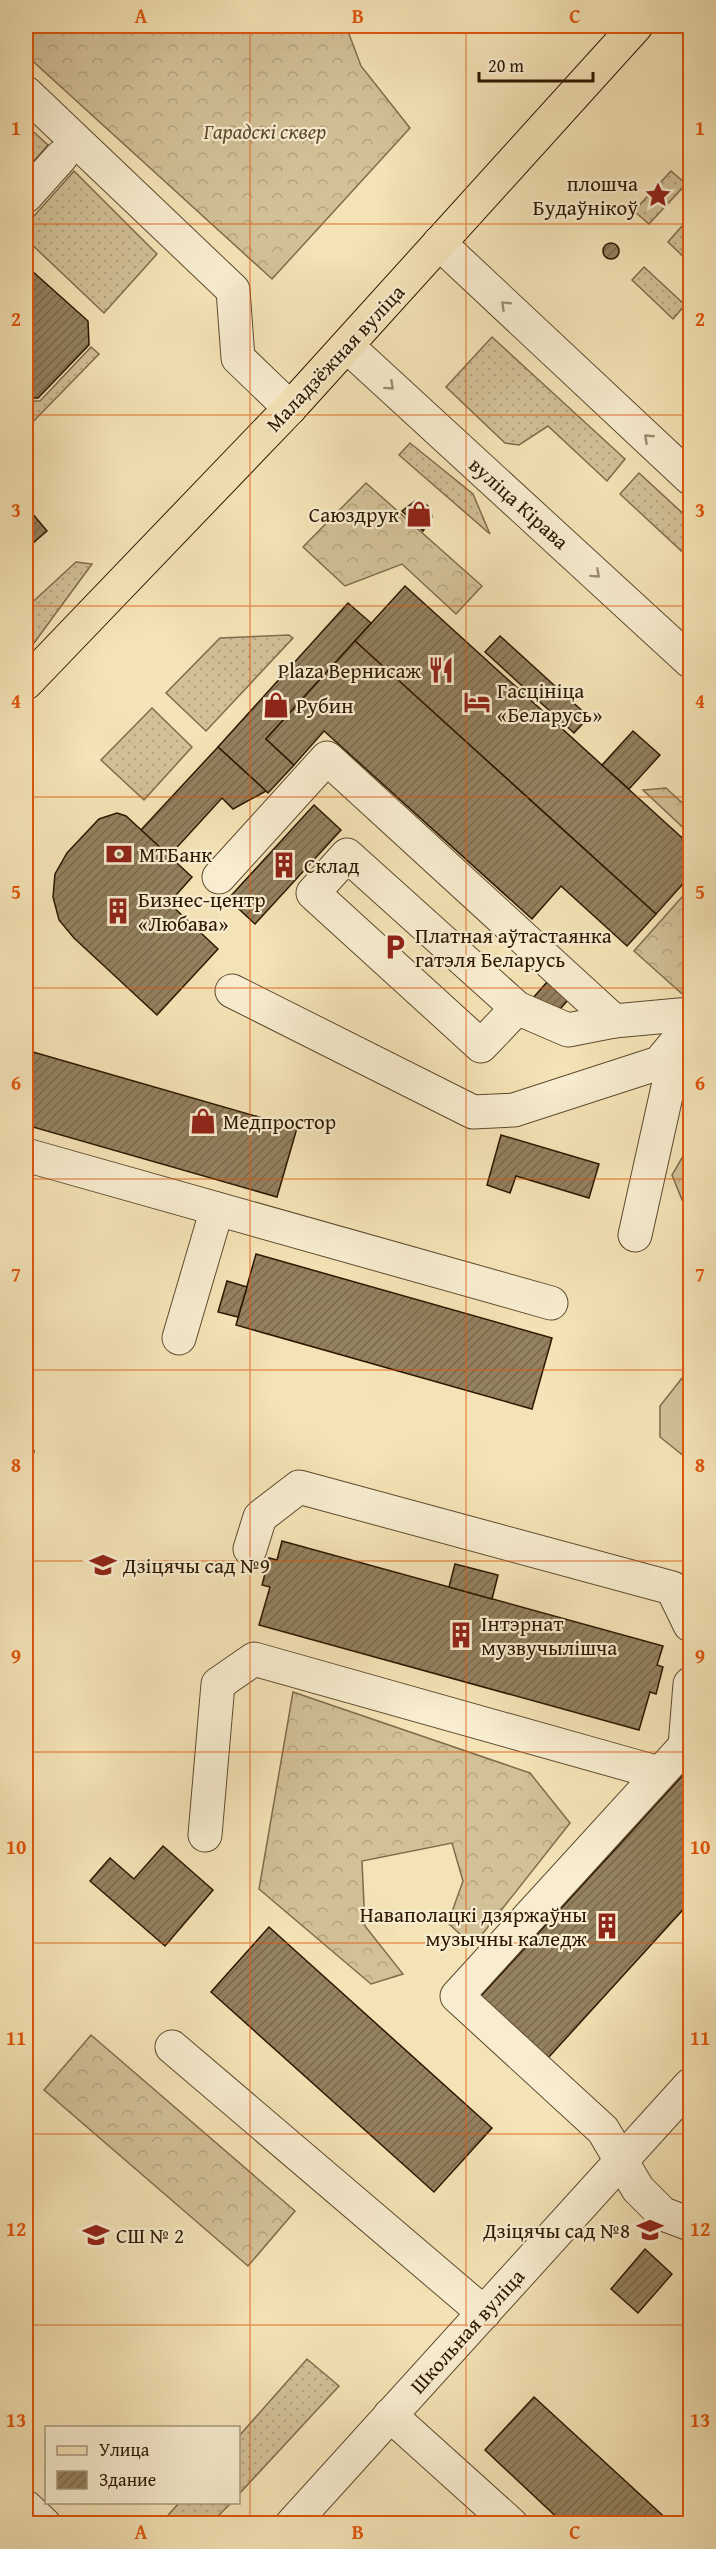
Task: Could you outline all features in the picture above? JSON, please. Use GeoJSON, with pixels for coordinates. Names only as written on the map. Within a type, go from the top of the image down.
{"type":"FeatureCollection","features":[{"type":"Feature","properties":{"kind":"main road","name":"Маладзёжная вуліца"},"geometry":{"type":"LineString","coordinates":[[26,683],[290,408],[636,26]]}},
{"type":"Feature","properties":{"kind":"street"},"geometry":{"type":"LineString","coordinates":[[26,93],[233,290],[238,358],[290,408]]}},
{"type":"Feature","properties":{"kind":"street"},"geometry":{"type":"LineString","coordinates":[[26,196],[61,158]]}},
{"type":"Feature","properties":{"kind":"street"},"geometry":{"type":"LineString","coordinates":[[439,243],[690,478]]}},
{"type":"Feature","properties":{"kind":"street","name":"вуліца Кірава"},"geometry":{"type":"LineString","coordinates":[[347,346],[690,661]]}},
{"type":"Feature","properties":{"kind":"street"},"geometry":{"type":"LineString","coordinates":[[219,877],[327,758],[614,1021]]}},
{"type":"Feature","properties":{"kind":"street"},"geometry":{"type":"LineString","coordinates":[[517,1008],[481,1046],[313,893],[347,855],[517,1008],[568,1030],[614,1021],[686,1027]]}},
{"type":"Feature","properties":{"kind":"street"},"geometry":{"type":"LineString","coordinates":[[232,991],[473,1112],[514,1110],[659,1063],[686,1027]]}},
{"type":"Feature","properties":{"kind":"street"},"geometry":{"type":"LineString","coordinates":[[635,1235],[686,1027]]}},
{"type":"Feature","properties":{"kind":"street"},"geometry":{"type":"LineString","coordinates":[[26,1155],[551,1303]]}},
{"type":"Feature","properties":{"kind":"street"},"geometry":{"type":"LineString","coordinates":[[180,1338],[217,1209]]}},
{"type":"Feature","properties":{"kind":"street"},"geometry":{"type":"LineString","coordinates":[[250,1549],[260,1517],[299,1486],[672,1588],[690,1625]]}},
{"type":"Feature","properties":{"kind":"street"},"geometry":{"type":"LineString","coordinates":[[205,1835],[218,1684],[254,1659],[659,1773]]}},
{"type":"Feature","properties":{"kind":"street"},"geometry":{"type":"LineString","coordinates":[[690,1684],[688,1748],[659,1773],[457,1996],[603,2130],[638,2188],[663,2214],[690,2224]]}},
{"type":"Feature","properties":{"kind":"street"},"geometry":{"type":"LineString","coordinates":[[172,2047],[484,2313]]}},
{"type":"Feature","properties":{"kind":"street","name":"Школьная вуліца"},"geometry":{"type":"LineString","coordinates":[[302,2520],[390,2415],[690,2085]]}},
{"type":"Feature","properties":{"kind":"street"},"geometry":{"type":"LineString","coordinates":[[390,2415],[511,2523]]}},
{"type":"Feature","properties":{"kind":"street"},"geometry":{"type":"LineString","coordinates":[[26,2507],[44,2523]]}},
{"type":"Feature","properties":{"kind":"green space","name":"Гарадскі сквер"},"geometry":{"type":"Polygon","coordinates":[[[26,26],[346,26],[361,66],[410,128],[272,279],[26,55],[26,26]]]}},
{"type":"Feature","properties":{"kind":"green space"},"geometry":{"type":"Polygon","coordinates":[[[26,125],[48,145],[26,170],[26,125]]]}},
{"type":"Feature","properties":{"kind":"green space"},"geometry":{"type":"Polygon","coordinates":[[[74,171],[157,254],[104,313],[26,239],[26,225],[74,171]]]}},
{"type":"Feature","properties":{"kind":"green space"},"geometry":{"type":"Polygon","coordinates":[[[671,171],[686,184],[649,224],[634,211],[671,171]]]}},
{"type":"Feature","properties":{"kind":"green space"},"geometry":{"type":"Polygon","coordinates":[[[690,217],[690,263],[668,242],[690,217]]]}},
{"type":"Feature","properties":{"kind":"green space"},"geometry":{"type":"Polygon","coordinates":[[[644,267],[685,305],[673,319],[632,280],[644,267]]]}},
{"type":"Feature","properties":{"kind":"green space"},"geometry":{"type":"Polygon","coordinates":[[[492,337],[625,459],[607,481],[548,426],[519,445],[505,443],[446,387],[492,337]]]}},
{"type":"Feature","properties":{"kind":"green space"},"geometry":{"type":"Polygon","coordinates":[[[91,347],[99,354],[26,429],[26,401],[40,401],[91,347]]]}},
{"type":"Feature","properties":{"kind":"green space"},"geometry":{"type":"Polygon","coordinates":[[[410,443],[473,494],[490,534],[399,455],[410,443]]]}},
{"type":"Feature","properties":{"kind":"green space"},"geometry":{"type":"Polygon","coordinates":[[[639,473],[690,520],[690,559],[620,494],[639,473]]]}},
{"type":"Feature","properties":{"kind":"green space"},"geometry":{"type":"Polygon","coordinates":[[[366,483],[482,586],[456,614],[402,564],[345,586],[303,547],[366,483]]]}},
{"type":"Feature","properties":{"kind":"green space"},"geometry":{"type":"Polygon","coordinates":[[[76,562],[92,564],[31,647],[26,645],[26,608],[76,562]]]}},
{"type":"Feature","properties":{"kind":"green space"},"geometry":{"type":"Polygon","coordinates":[[[289,635],[293,638],[206,731],[166,693],[220,638],[289,635]]]}},
{"type":"Feature","properties":{"kind":"green space"},"geometry":{"type":"Polygon","coordinates":[[[152,708],[192,747],[144,800],[101,760],[152,708]]]}},
{"type":"Feature","properties":{"kind":"green space"},"geometry":{"type":"Polygon","coordinates":[[[666,788],[690,810],[690,834],[643,790],[666,788]]]}},
{"type":"Feature","properties":{"kind":"green space"},"geometry":{"type":"Polygon","coordinates":[[[690,888],[690,998],[689,1000],[634,951],[690,888]]]}},
{"type":"Feature","properties":{"kind":"green space"},"geometry":{"type":"Polygon","coordinates":[[[690,1144],[690,1210],[687,1212],[672,1175],[690,1144]]]}},
{"type":"Feature","properties":{"kind":"green space"},"geometry":{"type":"Polygon","coordinates":[[[690,1368],[690,1461],[660,1437],[660,1406],[690,1368]]]}},
{"type":"Feature","properties":{"kind":"green space"},"geometry":{"type":"Polygon","coordinates":[[[293,1692],[530,1773],[570,1823],[473,1946],[448,1923],[463,1881],[452,1843],[362,1861],[365,1926],[403,1974],[371,1984],[259,1889],[293,1692]]]}},
{"type":"Feature","properties":{"kind":"green space"},"geometry":{"type":"Polygon","coordinates":[[[91,2035],[295,2211],[248,2266],[44,2090],[91,2035]]]}},
{"type":"Feature","properties":{"kind":"green space"},"geometry":{"type":"Polygon","coordinates":[[[307,2359],[339,2386],[240,2493],[240,2435],[307,2359]]]}},
{"type":"Feature","properties":{"kind":"green space"},"geometry":{"type":"Polygon","coordinates":[[[178,2504],[230,2504],[211,2523],[161,2523],[178,2504]]]}},
{"type":"Feature","properties":{"kind":"building"},"geometry":{"type":"Polygon","coordinates":[[[611,243],[619,251],[611,259],[603,251],[611,243]]]}},
{"type":"Feature","properties":{"kind":"building"},"geometry":{"type":"Polygon","coordinates":[[[26,271],[32,271],[88,321],[89,345],[38,398],[26,398],[26,271]]]}},
{"type":"Feature","properties":{"kind":"building"},"geometry":{"type":"Polygon","coordinates":[[[415,501],[423,502],[430,508],[432,517],[423,531],[402,511],[415,501]]]}},
{"type":"Feature","properties":{"kind":"building"},"geometry":{"type":"Polygon","coordinates":[[[26,506],[47,531],[26,549],[26,506]]]}},
{"type":"Feature","properties":{"kind":"building","name":"Гасцініца «Беларусь»"},"geometry":{"type":"Polygon","coordinates":[[[405,586],[690,845],[690,876],[656,914],[355,641],[405,586]]]}},
{"type":"Feature","properties":{"kind":"building","name":"Рубин"},"geometry":{"type":"Polygon","coordinates":[[[348,603],[371,623],[266,739],[294,765],[268,793],[218,747],[348,603]]]}},
{"type":"Feature","properties":{"kind":"building"},"geometry":{"type":"Polygon","coordinates":[[[500,636],[589,717],[574,733],[485,652],[500,636]]]}},
{"type":"Feature","properties":{"kind":"building"},"geometry":{"type":"Polygon","coordinates":[[[355,641],[656,914],[627,946],[561,886],[532,919],[324,731],[294,765],[266,739],[355,641]]]}},
{"type":"Feature","properties":{"kind":"building"},"geometry":{"type":"Polygon","coordinates":[[[633,731],[660,755],[629,789],[602,765],[633,731]]]}},
{"type":"Feature","properties":{"kind":"building"},"geometry":{"type":"Polygon","coordinates":[[[218,747],[266,791],[233,809],[222,798],[169,856],[141,830],[218,747]]]}},
{"type":"Feature","properties":{"kind":"building","name":"Склад"},"geometry":{"type":"Polygon","coordinates":[[[314,805],[341,830],[255,924],[228,899],[314,805]]]}},
{"type":"Feature","properties":{"kind":"building","name":"Бизнес-центр «Любава»"},"geometry":{"type":"Polygon","coordinates":[[[117,813],[126,816],[192,877],[169,903],[218,949],[157,1015],[74,938],[59,920],[53,897],[55,874],[67,853],[99,819],[117,813]]]}},
{"type":"Feature","properties":{"kind":"building"},"geometry":{"type":"Polygon","coordinates":[[[547,982],[568,1000],[554,1016],[533,998],[547,982]]]}},
{"type":"Feature","properties":{"kind":"building"},"geometry":{"type":"Polygon","coordinates":[[[26,1050],[297,1128],[277,1197],[26,1125],[26,1050]]]}},
{"type":"Feature","properties":{"kind":"building"},"geometry":{"type":"Polygon","coordinates":[[[501,1135],[599,1164],[589,1198],[516,1176],[510,1193],[487,1185],[501,1135]]]}},
{"type":"Feature","properties":{"kind":"building"},"geometry":{"type":"Polygon","coordinates":[[[256,1254],[552,1338],[532,1409],[236,1325],[256,1254]]]}},
{"type":"Feature","properties":{"kind":"building"},"geometry":{"type":"Polygon","coordinates":[[[227,1281],[247,1287],[238,1317],[218,1312],[227,1281]]]}},
{"type":"Feature","properties":{"kind":"building"},"geometry":{"type":"Polygon","coordinates":[[[26,1448],[34,1451],[26,1482],[26,1448]]]}},
{"type":"Feature","properties":{"kind":"building","name":"Інтэрнат музвучылішча"},"geometry":{"type":"Polygon","coordinates":[[[282,1541],[663,1646],[657,1665],[663,1667],[656,1694],[650,1692],[639,1730],[259,1625],[270,1587],[262,1585],[269,1558],[277,1560],[282,1541]]]}},
{"type":"Feature","properties":{"kind":"building"},"geometry":{"type":"Polygon","coordinates":[[[455,1564],[498,1575],[492,1599],[449,1587],[455,1564]]]}},
{"type":"Feature","properties":{"kind":"building","name":"Наваполацкі дзяржаўны музычны каледж"},"geometry":{"type":"Polygon","coordinates":[[[685,1773],[690,1778],[690,1902],[548,2058],[481,1996],[685,1773]]]}},
{"type":"Feature","properties":{"kind":"building"},"geometry":{"type":"Polygon","coordinates":[[[163,1846],[213,1890],[165,1946],[90,1881],[110,1858],[134,1879],[163,1846]]]}},
{"type":"Feature","properties":{"kind":"building"},"geometry":{"type":"Polygon","coordinates":[[[269,1927],[492,2128],[434,2192],[211,1992],[269,1927]]]}},
{"type":"Feature","properties":{"kind":"building"},"geometry":{"type":"Polygon","coordinates":[[[645,2249],[672,2274],[638,2313],[611,2289],[645,2249]]]}},
{"type":"Feature","properties":{"kind":"building"},"geometry":{"type":"Polygon","coordinates":[[[534,2397],[672,2524],[564,2524],[485,2450],[534,2397]]]}},
{"type":"Feature","properties":{"kind":"place","name":"плошча Будаўнікоў"},"geometry":{"type":"Point","coordinates":[658,195]}},
{"type":"Feature","properties":{"kind":"place","name":"Саюздрук"},"geometry":{"type":"Point","coordinates":[419,514]}},
{"type":"Feature","properties":{"kind":"place","name":"Plaza Вернисаж"},"geometry":{"type":"Point","coordinates":[441,670]}},
{"type":"Feature","properties":{"kind":"place","name":"Гасцініца «Беларусь»"},"geometry":{"type":"Point","coordinates":[477,702]}},
{"type":"Feature","properties":{"kind":"place","name":"Рубин"},"geometry":{"type":"Point","coordinates":[276,705]}},
{"type":"Feature","properties":{"kind":"place","name":"МТБанк"},"geometry":{"type":"Point","coordinates":[119,854]}},
{"type":"Feature","properties":{"kind":"place","name":"Склад"},"geometry":{"type":"Point","coordinates":[284,865]}},
{"type":"Feature","properties":{"kind":"place","name":"Бизнес-центр «Любава»"},"geometry":{"type":"Point","coordinates":[118,911]}},
{"type":"Feature","properties":{"kind":"place","name":"Платная аўтастаянка гатэля Беларусь"},"geometry":{"type":"Point","coordinates":[395,947]}},
{"type":"Feature","properties":{"kind":"place","name":"Медпростор"},"geometry":{"type":"Point","coordinates":[203,1121]}},
{"type":"Feature","properties":{"kind":"place","name":"Дзіцячы сад №9"},"geometry":{"type":"Point","coordinates":[103,1565]}},
{"type":"Feature","properties":{"kind":"place","name":"Інтэрнат музвучылішча"},"geometry":{"type":"Point","coordinates":[461,1635]}},
{"type":"Feature","properties":{"kind":"place","name":"Наваполацкі дзяржаўны музычны каледж"},"geometry":{"type":"Point","coordinates":[607,1926]}},
{"type":"Feature","properties":{"kind":"place","name":"Дзіцячы сад №8"},"geometry":{"type":"Point","coordinates":[650,2230]}},
{"type":"Feature","properties":{"kind":"place","name":"СШ № 2"},"geometry":{"type":"Point","coordinates":[96,2235]}}]}
